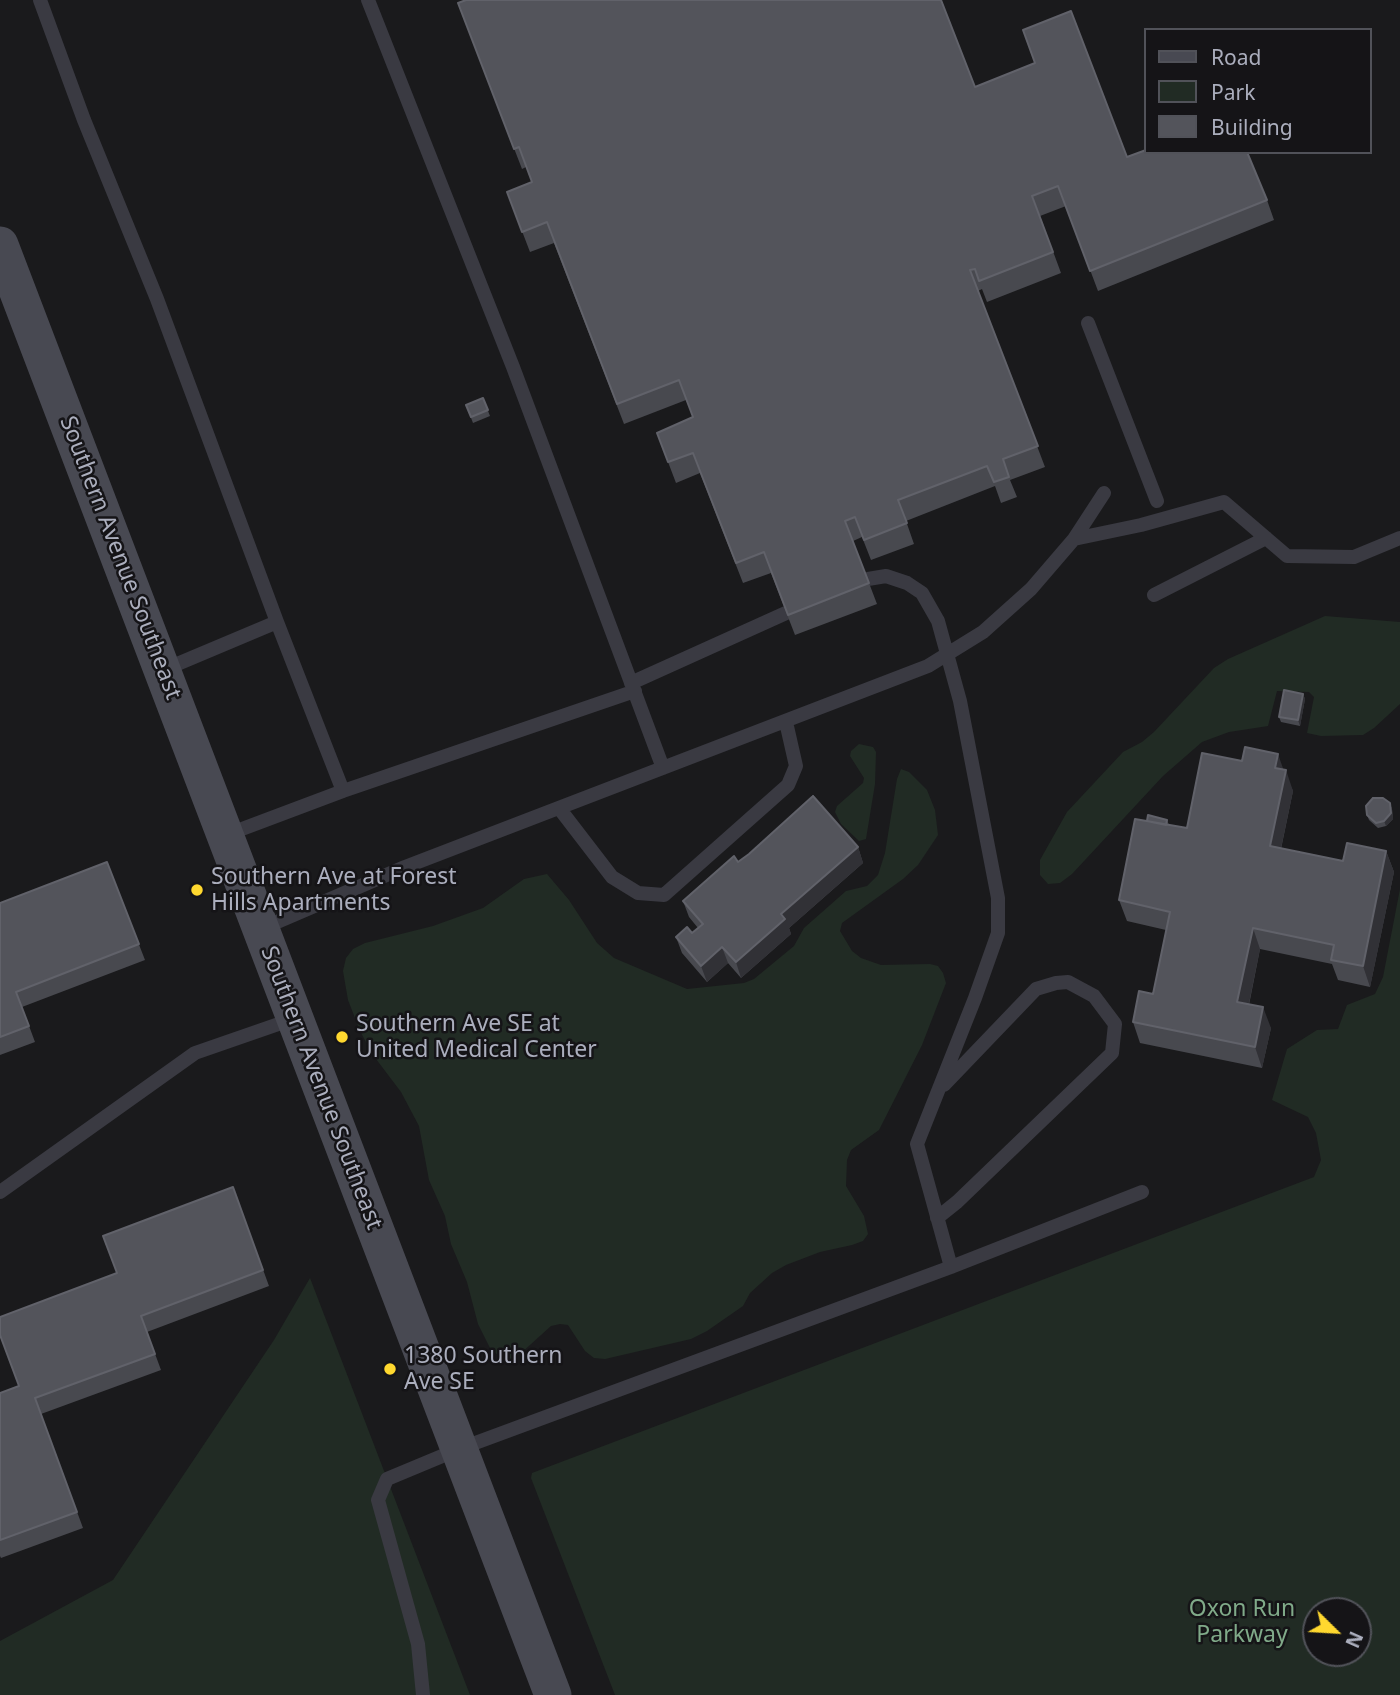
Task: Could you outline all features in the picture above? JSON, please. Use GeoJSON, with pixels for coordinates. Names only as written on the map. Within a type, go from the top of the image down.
{"type":"FeatureCollection","features":[{"type":"Feature","properties":{"kind":"main road","name":"Southern Avenue Southeast"},"geometry":{"type":"LineString","coordinates":[[0,245],[554,1695]]}},
{"type":"Feature","properties":{"kind":"lane"},"geometry":{"type":"LineString","coordinates":[[40,0],[344,791]]}},
{"type":"Feature","properties":{"kind":"lane"},"geometry":{"type":"LineString","coordinates":[[368,0],[508,354],[663,768]]}},
{"type":"Feature","properties":{"kind":"lane"},"geometry":{"type":"LineString","coordinates":[[1087,323],[1157,501]]}},
{"type":"Feature","properties":{"kind":"lane"},"geometry":{"type":"LineString","coordinates":[[261,929],[385,875],[928,666],[983,632],[1031,589],[1074,539],[1104,493]]}},
{"type":"Feature","properties":{"kind":"lane"},"geometry":{"type":"LineString","coordinates":[[1074,539],[1141,525],[1224,502],[1287,556],[1354,557],[1400,538]]}},
{"type":"Feature","properties":{"kind":"lane"},"geometry":{"type":"LineString","coordinates":[[1154,595],[1266,538]]}},
{"type":"Feature","properties":{"kind":"lane"},"geometry":{"type":"LineString","coordinates":[[867,579],[886,576],[907,583],[922,593],[939,621],[960,701],[998,898],[998,933],[917,1144],[951,1267]]}},
{"type":"Feature","properties":{"kind":"lane"},"geometry":{"type":"LineString","coordinates":[[225,835],[633,687],[786,613]]}},
{"type":"Feature","properties":{"kind":"lane"},"geometry":{"type":"LineString","coordinates":[[163,670],[277,622]]}},
{"type":"Feature","properties":{"kind":"lane"},"geometry":{"type":"LineString","coordinates":[[559,808],[612,877],[638,893],[664,895],[788,785],[796,766],[786,722]]}},
{"type":"Feature","properties":{"kind":"lane"},"geometry":{"type":"LineString","coordinates":[[937,1218],[1112,1053],[1115,1024],[1094,996],[1068,982],[1036,989],[938,1091]]}},
{"type":"Feature","properties":{"kind":"lane"},"geometry":{"type":"LineString","coordinates":[[0,1192],[195,1053],[295,1018]]}},
{"type":"Feature","properties":{"kind":"lane"},"geometry":{"type":"LineString","coordinates":[[423,1695],[418,1644],[378,1500],[387,1479],[459,1449],[951,1267],[1142,1192]]}},
{"type":"Feature","properties":{"kind":"green space"},"geometry":{"type":"Polygon","coordinates":[[[1325,616],[1400,622],[1400,704],[1363,735],[1321,736],[1307,733],[1314,697],[1309,692],[1277,691],[1268,726],[1229,732],[1202,742],[1163,776],[1072,874],[1060,883],[1048,884],[1040,875],[1040,860],[1067,812],[1123,752],[1154,732],[1214,668],[1228,659],[1325,616]]]}},
{"type":"Feature","properties":{"kind":"green space"},"geometry":{"type":"Polygon","coordinates":[[[859,744],[873,747],[876,752],[875,784],[866,839],[859,841],[841,824],[835,812],[837,806],[863,783],[864,778],[850,756],[851,751],[859,744]]]}},
{"type":"Feature","properties":{"kind":"green space"},"geometry":{"type":"Polygon","coordinates":[[[901,769],[909,772],[927,790],[935,810],[938,835],[918,865],[842,923],[840,931],[852,951],[861,958],[881,965],[938,966],[946,983],[922,1045],[879,1130],[851,1150],[847,1160],[846,1186],[864,1216],[868,1234],[863,1241],[820,1252],[772,1273],[750,1293],[743,1306],[691,1339],[605,1359],[594,1358],[585,1351],[568,1325],[560,1324],[551,1326],[520,1354],[511,1359],[501,1357],[491,1350],[478,1324],[467,1282],[451,1244],[445,1216],[429,1180],[419,1126],[401,1092],[373,1055],[360,1031],[348,1000],[343,971],[346,958],[353,949],[365,943],[433,926],[483,908],[524,879],[547,874],[569,900],[597,943],[614,958],[687,989],[744,983],[754,979],[794,946],[804,928],[846,891],[867,886],[878,875],[885,853],[901,769]]]}},
{"type":"Feature","properties":{"kind":"green space","name":"Oxon Run Parkway"},"geometry":{"type":"Polygon","coordinates":[[[1400,889],[1400,1695],[615,1695],[531,1478],[532,1473],[1314,1177],[1321,1160],[1316,1133],[1308,1117],[1272,1100],[1287,1049],[1317,1030],[1338,1029],[1347,1005],[1375,994],[1383,977],[1400,889]]]}},
{"type":"Feature","properties":{"kind":"green space"},"geometry":{"type":"Polygon","coordinates":[[[310,1278],[470,1695],[0,1695],[0,1641],[113,1580],[274,1340],[310,1278]]]}},
{"type":"Feature","properties":{"kind":"building"},"geometry":{"type":"Polygon","coordinates":[[[466,0],[941,0],[975,87],[1035,63],[1023,30],[1071,11],[1127,157],[1144,151],[1144,154],[1248,154],[1267,200],[1090,271],[1058,186],[1032,196],[1053,252],[979,281],[975,269],[970,270],[1038,446],[1003,459],[1009,477],[994,482],[987,466],[898,500],[907,523],[864,540],[855,517],[845,521],[869,583],[788,615],[764,552],[736,563],[693,453],[668,462],[657,433],[693,417],[679,380],[617,404],[547,222],[522,232],[507,192],[532,182],[519,147],[514,149],[458,3],[466,0]]]}},
{"type":"Feature","properties":{"kind":"building"},"geometry":{"type":"Polygon","coordinates":[[[483,398],[488,410],[471,417],[466,405],[483,398]]]}},
{"type":"Feature","properties":{"kind":"building"},"geometry":{"type":"Polygon","coordinates":[[[1284,690],[1303,694],[1298,720],[1279,717],[1284,690]]]}},
{"type":"Feature","properties":{"kind":"building"},"geometry":{"type":"Polygon","coordinates":[[[1245,747],[1278,754],[1275,768],[1286,770],[1270,846],[1343,861],[1347,843],[1386,851],[1363,966],[1331,960],[1334,945],[1253,928],[1237,1002],[1263,1007],[1255,1047],[1133,1022],[1139,991],[1153,994],[1170,912],[1119,900],[1135,819],[1187,828],[1202,753],[1242,761],[1245,747]]]}},
{"type":"Feature","properties":{"kind":"building"},"geometry":{"type":"Polygon","coordinates":[[[813,796],[858,847],[781,914],[785,919],[736,962],[722,947],[701,966],[676,937],[687,927],[692,933],[703,924],[683,901],[734,856],[738,862],[749,854],[813,796]]]}},
{"type":"Feature","properties":{"kind":"building"},"geometry":{"type":"Polygon","coordinates":[[[1373,798],[1383,798],[1390,803],[1391,813],[1384,821],[1376,823],[1367,815],[1366,806],[1373,798]]]}},
{"type":"Feature","properties":{"kind":"building"},"geometry":{"type":"Polygon","coordinates":[[[1148,815],[1167,820],[1166,825],[1147,821],[1148,815]]]}},
{"type":"Feature","properties":{"kind":"building"},"geometry":{"type":"Polygon","coordinates":[[[107,862],[139,944],[16,992],[29,1026],[0,1037],[0,903],[107,862]]]}},
{"type":"Feature","properties":{"kind":"building"},"geometry":{"type":"Polygon","coordinates":[[[233,1187],[263,1270],[141,1316],[155,1354],[35,1398],[77,1512],[0,1540],[0,1393],[19,1386],[0,1335],[0,1317],[117,1273],[103,1236],[233,1187]]]}},
{"type":"Feature","properties":{"kind":"place","name":"Southern Ave at Forest Hills Apartments"},"geometry":{"type":"Point","coordinates":[197,890]}},
{"type":"Feature","properties":{"kind":"place","name":"Southern Ave SE at United Medical Center"},"geometry":{"type":"Point","coordinates":[342,1037]}},
{"type":"Feature","properties":{"kind":"place","name":"1380 Southern Ave SE"},"geometry":{"type":"Point","coordinates":[390,1369]}}]}
